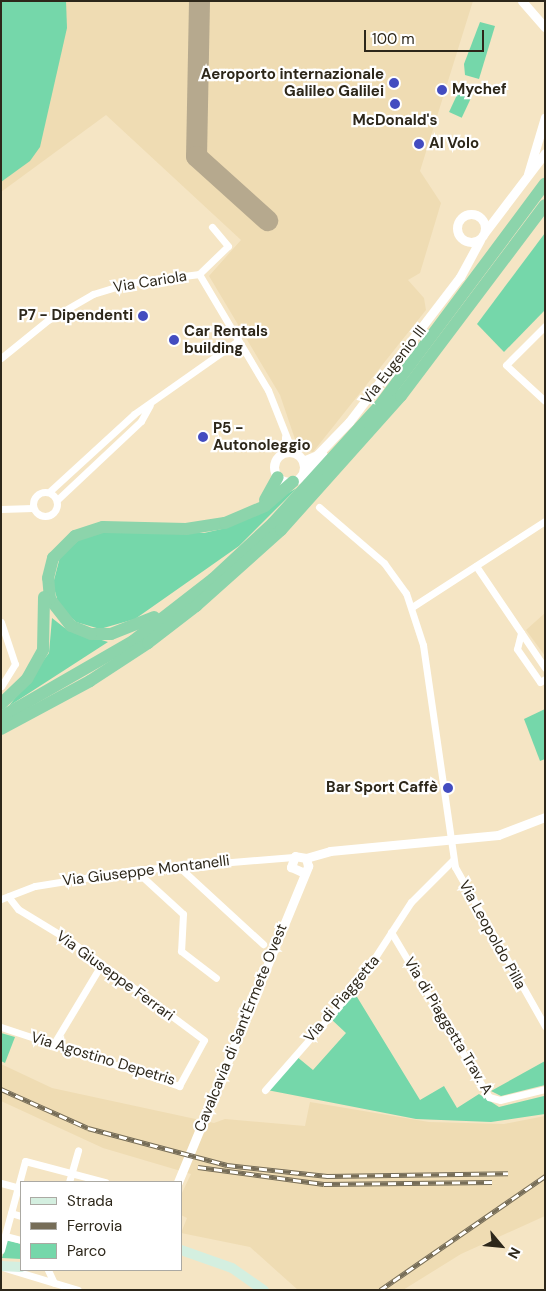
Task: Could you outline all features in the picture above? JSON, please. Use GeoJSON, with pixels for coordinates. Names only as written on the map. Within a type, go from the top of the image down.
{"type":"FeatureCollection","features":[{"type":"Feature","properties":{"kind":"highway"},"geometry":{"type":"LineString","coordinates":[[1,717],[108,658],[213,579],[277,526],[380,406],[545,184]]}},
{"type":"Feature","properties":{"kind":"highway"},"geometry":{"type":"LineString","coordinates":[[1,729],[90,681],[148,643],[196,606],[373,430],[545,205]]}},
{"type":"Feature","properties":{"kind":"highway"},"geometry":{"type":"LineString","coordinates":[[523,235],[545,211]]}},
{"type":"Feature","properties":{"kind":"highway"},"geometry":{"type":"LineString","coordinates":[[1,704],[27,679],[43,650],[44,569],[63,539],[103,522],[174,524],[223,518],[268,498],[278,477]]}},
{"type":"Feature","properties":{"kind":"highway"},"geometry":{"type":"LineString","coordinates":[[213,579],[143,624],[98,634],[71,626],[58,615],[48,585],[53,558],[81,533],[103,527],[186,529],[225,523],[265,506],[297,478]]}},
{"type":"Feature","properties":{"kind":"main road"},"geometry":{"type":"LineString","coordinates":[[182,1250],[232,1268],[264,1290]]}},
{"type":"Feature","properties":{"kind":"main road"},"geometry":{"type":"LineString","coordinates":[[2,1266],[20,1267]]}},
{"type":"Feature","properties":{"kind":"street"},"geometry":{"type":"LineString","coordinates":[[522,1],[545,27]]}},
{"type":"Feature","properties":{"kind":"street"},"geometry":{"type":"LineString","coordinates":[[526,179],[545,117]]}},
{"type":"Feature","properties":{"kind":"street","name":"Via Eugenio III"},"geometry":{"type":"LineString","coordinates":[[297,478],[332,443],[453,285],[482,236],[512,199],[545,153]]}},
{"type":"Feature","properties":{"kind":"street","name":"Via Eugenio III"},"geometry":{"type":"LineString","coordinates":[[453,285],[464,259],[462,239],[457,230],[460,220],[478,215],[512,199]]}},
{"type":"Feature","properties":{"kind":"street"},"geometry":{"type":"LineString","coordinates":[[462,239],[482,236],[478,215]]}},
{"type":"Feature","properties":{"kind":"street"},"geometry":{"type":"LineString","coordinates":[[199,274],[228,246],[212,227]]}},
{"type":"Feature","properties":{"kind":"street","name":"Via Cariola"},"geometry":{"type":"LineString","coordinates":[[1,358],[48,320],[93,294],[129,283],[199,274],[268,390],[284,432],[289,453]]}},
{"type":"Feature","properties":{"kind":"street"},"geometry":{"type":"LineString","coordinates":[[545,326],[506,365],[545,401]]}},
{"type":"Feature","properties":{"kind":"street"},"geometry":{"type":"LineString","coordinates":[[33,508],[36,495],[49,492],[150,405],[238,341]]}},
{"type":"Feature","properties":{"kind":"street"},"geometry":{"type":"LineString","coordinates":[[1,509],[33,508],[49,516],[56,510],[57,500],[141,421],[150,405]]}},
{"type":"Feature","properties":{"kind":"street","name":"Via Eugenio III"},"geometry":{"type":"LineString","coordinates":[[302,461],[332,443]]}},
{"type":"Feature","properties":{"kind":"street"},"geometry":{"type":"LineString","coordinates":[[289,453],[302,461],[297,478],[278,477],[275,462],[289,453]]}},
{"type":"Feature","properties":{"kind":"street"},"geometry":{"type":"LineString","coordinates":[[49,492],[57,500]]}},
{"type":"Feature","properties":{"kind":"street","name":"Via Leopoldo Pilla"},"geometry":{"type":"LineString","coordinates":[[319,507],[384,562],[412,607],[423,645],[453,860],[545,1026]]}},
{"type":"Feature","properties":{"kind":"street"},"geometry":{"type":"LineString","coordinates":[[412,607],[545,522]]}},
{"type":"Feature","properties":{"kind":"street"},"geometry":{"type":"LineString","coordinates":[[476,566],[545,668]]}},
{"type":"Feature","properties":{"kind":"street"},"geometry":{"type":"LineString","coordinates":[[1,622],[15,664],[1,686]]}},
{"type":"Feature","properties":{"kind":"street"},"geometry":{"type":"LineString","coordinates":[[521,633],[517,648],[540,682],[545,678]]}},
{"type":"Feature","properties":{"kind":"street"},"geometry":{"type":"LineString","coordinates":[[302,872],[291,867],[293,857],[306,858],[330,851],[506,834],[545,817]]}},
{"type":"Feature","properties":{"kind":"street","name":"Via Giuseppe Montanelli"},"geometry":{"type":"LineString","coordinates":[[4,898],[35,886],[135,870],[177,865],[293,857]]}},
{"type":"Feature","properties":{"kind":"street","name":"Cavalcavia di Sant'Ermete Ovest"},"geometry":{"type":"LineString","coordinates":[[178,1181],[302,872],[308,866],[306,858]]}},
{"type":"Feature","properties":{"kind":"street","name":"Via di Piaggetta"},"geometry":{"type":"LineString","coordinates":[[265,1090],[357,985],[411,902],[453,860]]}},
{"type":"Feature","properties":{"kind":"street"},"geometry":{"type":"LineString","coordinates":[[177,865],[263,944]]}},
{"type":"Feature","properties":{"kind":"street"},"geometry":{"type":"LineString","coordinates":[[135,870],[183,914],[181,951],[216,978]]}},
{"type":"Feature","properties":{"kind":"street","name":"Via Giuseppe Ferrari"},"geometry":{"type":"LineString","coordinates":[[4,898],[101,965],[204,1040],[192,1062]]}},
{"type":"Feature","properties":{"kind":"street","name":"Via di Piaggetta Trav. A"},"geometry":{"type":"LineString","coordinates":[[391,932],[489,1096],[500,1100],[545,1089]]}},
{"type":"Feature","properties":{"kind":"street"},"geometry":{"type":"LineString","coordinates":[[53,1045],[101,965]]}},
{"type":"Feature","properties":{"kind":"street","name":"Via Agostino Depetris"},"geometry":{"type":"LineString","coordinates":[[1,1027],[179,1086],[192,1062]]}},
{"type":"Feature","properties":{"kind":"street"},"geometry":{"type":"LineString","coordinates":[[69,1181],[78,1150]]}},
{"type":"Feature","properties":{"kind":"street"},"geometry":{"type":"LineString","coordinates":[[20,1181],[24,1162],[101,1181]]}},
{"type":"Feature","properties":{"kind":"street"},"geometry":{"type":"LineString","coordinates":[[1,1183],[19,1188],[1,1250]]}},
{"type":"Feature","properties":{"kind":"street"},"geometry":{"type":"LineString","coordinates":[[11,1213],[20,1216]]}},
{"type":"Feature","properties":{"kind":"street"},"geometry":{"type":"LineString","coordinates":[[5,1236],[20,1240]]}},
{"type":"Feature","properties":{"kind":"street"},"geometry":{"type":"LineString","coordinates":[[2,1266],[32,1279],[78,1290]]}},
{"type":"Feature","properties":{"kind":"street"},"geometry":{"type":"LineString","coordinates":[[32,1271],[32,1279]]}},
{"type":"Feature","properties":{"kind":"street"},"geometry":{"type":"LineString","coordinates":[[48,1271],[54,1283]]}},
{"type":"Feature","properties":{"kind":"shaded area"},"geometry":{"type":"Polygon","coordinates":[[[1,1],[473,1],[420,171],[441,203],[420,273],[408,280],[424,298],[426,310],[313,452],[298,448],[280,395],[209,276],[241,240],[106,115],[1,192],[1,1]]]}},
{"type":"Feature","properties":{"kind":"shaded area"},"geometry":{"type":"Polygon","coordinates":[[[545,613],[545,656],[526,630],[545,613]]]}},
{"type":"Feature","properties":{"kind":"shaded area"},"geometry":{"type":"Polygon","coordinates":[[[1,1064],[52,1088],[214,1123],[225,1119],[305,1126],[310,1102],[429,1122],[504,1124],[545,1116],[545,1216],[461,1254],[403,1290],[298,1290],[250,1247],[182,1233],[187,1218],[182,1216],[182,1193],[191,1174],[103,1148],[1,1101],[1,1064]]]}},
{"type":"Feature","properties":{"kind":"green space"},"geometry":{"type":"Polygon","coordinates":[[[1,1],[66,1],[67,28],[40,147],[30,161],[1,182],[1,1]]]}},
{"type":"Feature","properties":{"kind":"green space"},"geometry":{"type":"Polygon","coordinates":[[[480,22],[495,26],[479,79],[465,75],[464,64],[480,22]]]}},
{"type":"Feature","properties":{"kind":"green space"},"geometry":{"type":"Polygon","coordinates":[[[463,82],[476,88],[462,118],[449,112],[463,82]]]}},
{"type":"Feature","properties":{"kind":"green space"},"geometry":{"type":"Polygon","coordinates":[[[545,233],[545,310],[504,352],[477,324],[545,233]]]}},
{"type":"Feature","properties":{"kind":"green space"},"geometry":{"type":"Polygon","coordinates":[[[297,488],[239,546],[135,619],[100,629],[76,622],[59,606],[53,584],[60,557],[81,538],[103,531],[204,533],[226,528],[297,488]]]}},
{"type":"Feature","properties":{"kind":"green space"},"geometry":{"type":"Polygon","coordinates":[[[52,618],[66,629],[108,642],[9,706],[49,653],[52,618]]]}},
{"type":"Feature","properties":{"kind":"green space"},"geometry":{"type":"Polygon","coordinates":[[[545,709],[545,759],[540,761],[524,719],[545,709]]]}},
{"type":"Feature","properties":{"kind":"green space"},"geometry":{"type":"Polygon","coordinates":[[[354,992],[420,1100],[444,1086],[457,1108],[479,1094],[499,1107],[544,1096],[545,1114],[491,1122],[416,1119],[267,1090],[296,1056],[313,1070],[346,1033],[331,1019],[354,992]]]}},
{"type":"Feature","properties":{"kind":"green space"},"geometry":{"type":"Polygon","coordinates":[[[1,1033],[15,1037],[5,1063],[1,1061],[1,1033]]]}},
{"type":"Feature","properties":{"kind":"green space"},"geometry":{"type":"Polygon","coordinates":[[[545,1061],[545,1085],[501,1096],[491,1091],[545,1061]]]}},
{"type":"Feature","properties":{"kind":"green space"},"geometry":{"type":"Polygon","coordinates":[[[7,1240],[20,1244],[20,1259],[2,1258],[7,1240]]]}},
{"type":"Feature","properties":{"kind":"taxiway"},"geometry":{"type":"LineString","coordinates":[[199,1],[196,156],[267,220]]}},
{"type":"Feature","properties":{"kind":"railway"},"geometry":{"type":"LineString","coordinates":[[1,1089],[88,1128],[227,1165],[327,1176],[508,1173]]}},
{"type":"Feature","properties":{"kind":"railway"},"geometry":{"type":"LineString","coordinates":[[198,1167],[324,1184],[492,1182]]}},
{"type":"Feature","properties":{"kind":"railway"},"geometry":{"type":"LineString","coordinates":[[380,1290],[545,1176]]}},
{"type":"Feature","properties":{"kind":"place","name":"Aeroporto internazionale Galileo Galilei"},"geometry":{"type":"Point","coordinates":[394,83]}},
{"type":"Feature","properties":{"kind":"place","name":"Mychef"},"geometry":{"type":"Point","coordinates":[442,90]}},
{"type":"Feature","properties":{"kind":"place","name":"McDonald's"},"geometry":{"type":"Point","coordinates":[395,104]}},
{"type":"Feature","properties":{"kind":"place","name":"Al Volo"},"geometry":{"type":"Point","coordinates":[419,144]}},
{"type":"Feature","properties":{"kind":"place","name":"P7 - Dipendenti"},"geometry":{"type":"Point","coordinates":[143,316]}},
{"type":"Feature","properties":{"kind":"place","name":"Car Rentals building"},"geometry":{"type":"Point","coordinates":[174,340]}},
{"type":"Feature","properties":{"kind":"place","name":"P5 - Autonoleggio"},"geometry":{"type":"Point","coordinates":[203,437]}},
{"type":"Feature","properties":{"kind":"place","name":"Bar Sport Caffè"},"geometry":{"type":"Point","coordinates":[448,788]}}]}
